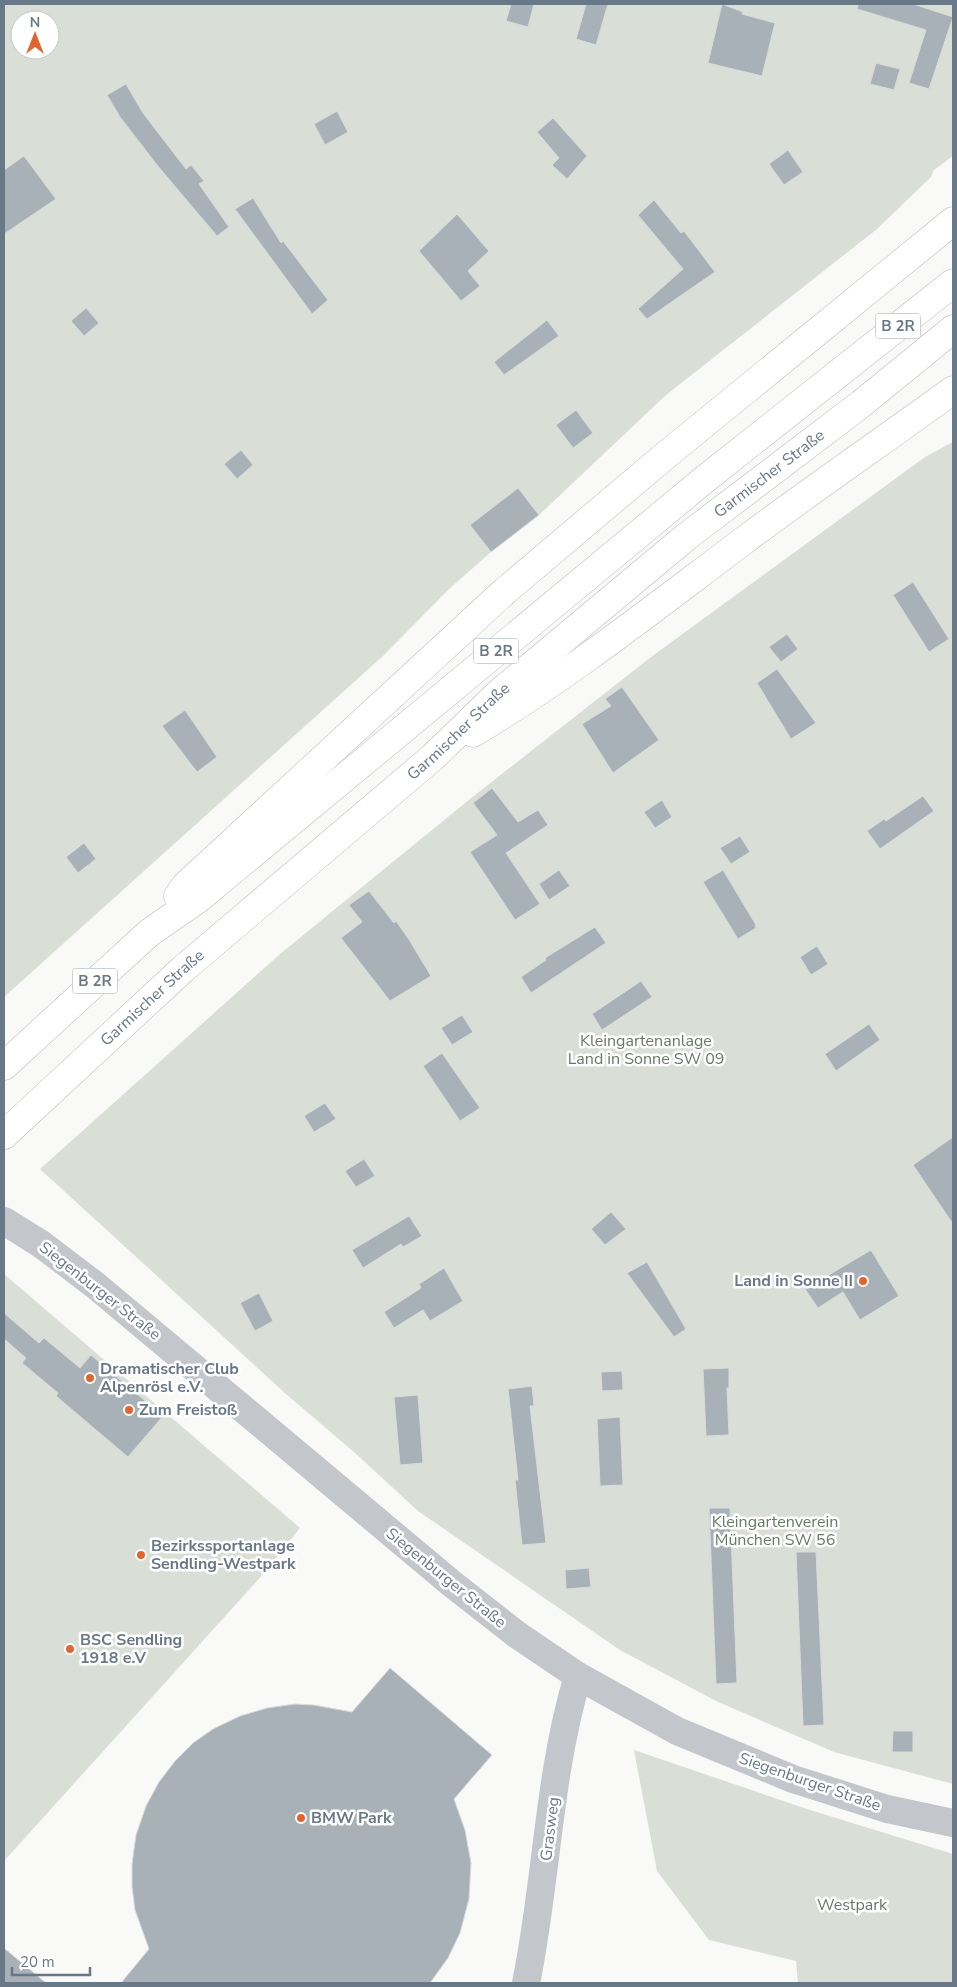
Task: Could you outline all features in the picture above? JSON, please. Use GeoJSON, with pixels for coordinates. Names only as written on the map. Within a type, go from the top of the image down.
{"type":"FeatureCollection","features":[{"type":"Feature","properties":{"kind":"highway"},"geometry":{"type":"LineString","coordinates":[[149,933],[186,885],[505,591],[666,455],[953,221]]}},
{"type":"Feature","properties":{"kind":"highway","name":"Garmischer Straße"},"geometry":{"type":"LineString","coordinates":[[4,1066],[149,933],[198,899],[698,485],[953,282]]}},
{"type":"Feature","properties":{"kind":"highway","name":"Garmischer Straße"},"geometry":{"type":"LineString","coordinates":[[4,1135],[183,969],[434,757],[499,693],[678,544],[861,404],[953,329]]}},
{"type":"Feature","properties":{"kind":"highway"},"geometry":{"type":"LineString","coordinates":[[434,757],[507,713],[631,625],[780,513],[953,390]]}},
{"type":"Feature","properties":{"kind":"street","name":"Siegenburger Straße"},"geometry":{"type":"LineString","coordinates":[[4,1220],[41,1244],[95,1285],[451,1582],[516,1634],[578,1676],[677,1731],[793,1780],[887,1809],[953,1823]]}},
{"type":"Feature","properties":{"kind":"street","name":"Grasweg"},"geometry":{"type":"LineString","coordinates":[[526,1983],[536,1934],[566,1715],[578,1676]]}},
{"type":"Feature","properties":{"kind":"green space"},"geometry":{"type":"Polygon","coordinates":[[[4,4],[953,4],[953,156],[934,170],[931,177],[877,229],[666,395],[539,515],[491,552],[449,589],[384,655],[4,997],[4,4]]]}},
{"type":"Feature","properties":{"kind":"green space","name":"Kleingartenanlage Land in Sonne SW 09"},"geometry":{"type":"Polygon","coordinates":[[[953,442],[953,1784],[834,1752],[716,1701],[620,1650],[418,1511],[354,1452],[286,1394],[40,1169],[280,954],[470,799],[651,657],[925,457],[953,442]]]}},
{"type":"Feature","properties":{"kind":"green space","name":"Bezirkssportanlage Sendling-Westpark"},"geometry":{"type":"Polygon","coordinates":[[[4,1274],[300,1528],[257,1581],[4,1861],[4,1274]]]}},
{"type":"Feature","properties":{"kind":"green space","name":"Westpark"},"geometry":{"type":"Polygon","coordinates":[[[634,1750],[810,1810],[953,1854],[953,1983],[798,1983],[796,1961],[709,1940],[657,1871],[634,1750]]]}},
{"type":"Feature","properties":{"kind":"building"},"geometry":{"type":"Polygon","coordinates":[[[511,4],[534,4],[528,27],[506,21],[511,4]]]}},
{"type":"Feature","properties":{"kind":"building"},"geometry":{"type":"Polygon","coordinates":[[[586,4],[608,4],[596,45],[576,39],[586,4]]]}},
{"type":"Feature","properties":{"kind":"building"},"geometry":{"type":"Polygon","coordinates":[[[722,4],[743,12],[742,14],[775,23],[762,76],[708,63],[722,4]]]}},
{"type":"Feature","properties":{"kind":"building"},"geometry":{"type":"Polygon","coordinates":[[[858,4],[913,4],[953,17],[929,89],[909,83],[926,30],[857,9],[858,4]]]}},
{"type":"Feature","properties":{"kind":"building"},"geometry":{"type":"Polygon","coordinates":[[[876,63],[900,69],[894,90],[870,84],[876,63]]]}},
{"type":"Feature","properties":{"kind":"building"},"geometry":{"type":"Polygon","coordinates":[[[126,84],[143,113],[186,169],[191,165],[204,181],[199,184],[229,227],[217,236],[157,165],[120,117],[107,95],[126,84]]]}},
{"type":"Feature","properties":{"kind":"building"},"geometry":{"type":"Polygon","coordinates":[[[337,111],[348,132],[325,145],[314,124],[337,111]]]}},
{"type":"Feature","properties":{"kind":"building"},"geometry":{"type":"Polygon","coordinates":[[[553,118],[587,156],[567,179],[552,165],[559,158],[537,132],[553,118]]]}},
{"type":"Feature","properties":{"kind":"building"},"geometry":{"type":"Polygon","coordinates":[[[788,150],[803,172],[784,185],[769,164],[788,150]]]}},
{"type":"Feature","properties":{"kind":"building"},"geometry":{"type":"Polygon","coordinates":[[[24,156],[56,199],[4,234],[4,170],[24,156]]]}},
{"type":"Feature","properties":{"kind":"building"},"geometry":{"type":"Polygon","coordinates":[[[253,198],[281,243],[283,241],[328,300],[312,314],[235,209],[253,198]]]}},
{"type":"Feature","properties":{"kind":"building"},"geometry":{"type":"Polygon","coordinates":[[[654,200],[681,233],[684,231],[715,272],[647,319],[638,309],[683,269],[638,215],[654,200]]]}},
{"type":"Feature","properties":{"kind":"building"},"geometry":{"type":"Polygon","coordinates":[[[457,214],[489,251],[468,271],[480,286],[461,301],[419,251],[457,214]]]}},
{"type":"Feature","properties":{"kind":"building"},"geometry":{"type":"Polygon","coordinates":[[[86,308],[99,323],[84,336],[71,321],[86,308]]]}},
{"type":"Feature","properties":{"kind":"building"},"geometry":{"type":"Polygon","coordinates":[[[547,320],[559,336],[504,375],[494,362],[547,320]]]}},
{"type":"Feature","properties":{"kind":"building"},"geometry":{"type":"Polygon","coordinates":[[[576,410],[593,433],[573,448],[556,425],[576,410]]]}},
{"type":"Feature","properties":{"kind":"building"},"geometry":{"type":"Polygon","coordinates":[[[241,450],[253,465],[237,479],[224,464],[241,450]]]}},
{"type":"Feature","properties":{"kind":"building"},"geometry":{"type":"Polygon","coordinates":[[[518,488],[539,515],[491,552],[470,525],[518,488]]]}},
{"type":"Feature","properties":{"kind":"building"},"geometry":{"type":"Polygon","coordinates":[[[913,582],[949,639],[929,652],[893,595],[913,582]]]}},
{"type":"Feature","properties":{"kind":"building"},"geometry":{"type":"Polygon","coordinates":[[[787,634],[798,649],[781,662],[769,647],[787,634]]]}},
{"type":"Feature","properties":{"kind":"building"},"geometry":{"type":"Polygon","coordinates":[[[777,669],[816,723],[791,739],[757,683],[777,669]]]}},
{"type":"Feature","properties":{"kind":"building"},"geometry":{"type":"Polygon","coordinates":[[[622,687],[659,740],[613,773],[582,724],[611,706],[605,699],[622,687]]]}},
{"type":"Feature","properties":{"kind":"building"},"geometry":{"type":"Polygon","coordinates":[[[185,710],[217,757],[197,772],[162,726],[185,710]]]}},
{"type":"Feature","properties":{"kind":"building"},"geometry":{"type":"Polygon","coordinates":[[[492,788],[518,822],[538,810],[548,825],[506,853],[540,904],[515,920],[470,852],[497,835],[473,803],[492,788]]]}},
{"type":"Feature","properties":{"kind":"building"},"geometry":{"type":"Polygon","coordinates":[[[923,796],[934,811],[880,849],[867,831],[884,819],[886,821],[923,796]]]}},
{"type":"Feature","properties":{"kind":"building"},"geometry":{"type":"Polygon","coordinates":[[[662,800],[672,817],[655,828],[644,812],[662,800]]]}},
{"type":"Feature","properties":{"kind":"building"},"geometry":{"type":"Polygon","coordinates":[[[740,836],[750,852],[731,864],[720,848],[740,836]]]}},
{"type":"Feature","properties":{"kind":"building"},"geometry":{"type":"Polygon","coordinates":[[[84,843],[96,859],[78,873],[66,857],[84,843]]]}},
{"type":"Feature","properties":{"kind":"building"},"geometry":{"type":"Polygon","coordinates":[[[559,870],[570,886],[549,900],[539,884],[559,870]]]}},
{"type":"Feature","properties":{"kind":"building"},"geometry":{"type":"Polygon","coordinates":[[[723,870],[756,925],[756,928],[738,939],[703,882],[723,870]]]}},
{"type":"Feature","properties":{"kind":"building"},"geometry":{"type":"Polygon","coordinates":[[[369,891],[394,923],[396,921],[431,976],[390,1001],[341,938],[362,922],[349,905],[369,891]]]}},
{"type":"Feature","properties":{"kind":"building"},"geometry":{"type":"Polygon","coordinates":[[[595,927],[606,943],[531,993],[521,977],[546,960],[545,958],[595,927]]]}},
{"type":"Feature","properties":{"kind":"building"},"geometry":{"type":"Polygon","coordinates":[[[817,946],[828,964],[811,975],[800,957],[817,946]]]}},
{"type":"Feature","properties":{"kind":"building"},"geometry":{"type":"Polygon","coordinates":[[[641,981],[652,997],[602,1030],[592,1014],[641,981]]]}},
{"type":"Feature","properties":{"kind":"building"},"geometry":{"type":"Polygon","coordinates":[[[462,1015],[473,1032],[452,1045],[441,1028],[462,1015]]]}},
{"type":"Feature","properties":{"kind":"building"},"geometry":{"type":"Polygon","coordinates":[[[869,1024],[880,1040],[836,1071],[825,1054],[869,1024]]]}},
{"type":"Feature","properties":{"kind":"building"},"geometry":{"type":"Polygon","coordinates":[[[442,1053],[480,1108],[460,1121],[423,1066],[442,1053]]]}},
{"type":"Feature","properties":{"kind":"building"},"geometry":{"type":"Polygon","coordinates":[[[325,1103],[336,1119],[314,1132],[304,1116],[325,1103]]]}},
{"type":"Feature","properties":{"kind":"building"},"geometry":{"type":"Polygon","coordinates":[[[953,1137],[953,1224],[913,1165],[953,1137]]]}},
{"type":"Feature","properties":{"kind":"building"},"geometry":{"type":"Polygon","coordinates":[[[364,1159],[375,1176],[356,1187],[345,1171],[364,1159]]]}},
{"type":"Feature","properties":{"kind":"building"},"geometry":{"type":"Polygon","coordinates":[[[611,1212],[626,1229],[605,1245],[591,1229],[611,1212]]]}},
{"type":"Feature","properties":{"kind":"building"},"geometry":{"type":"Polygon","coordinates":[[[409,1216],[422,1236],[403,1247],[401,1244],[363,1268],[352,1250],[409,1216]]]}},
{"type":"Feature","properties":{"kind":"building","name":"Land in Sonne II"},"geometry":{"type":"Polygon","coordinates":[[[871,1250],[899,1296],[860,1320],[843,1292],[818,1308],[805,1289],[871,1250]]]}},
{"type":"Feature","properties":{"kind":"building"},"geometry":{"type":"Polygon","coordinates":[[[647,1262],[686,1329],[674,1337],[627,1273],[647,1262]]]}},
{"type":"Feature","properties":{"kind":"building"},"geometry":{"type":"Polygon","coordinates":[[[444,1268],[463,1301],[430,1321],[423,1310],[394,1328],[384,1312],[421,1288],[419,1284],[444,1268]]]}},
{"type":"Feature","properties":{"kind":"building"},"geometry":{"type":"Polygon","coordinates":[[[259,1293],[273,1321],[255,1331],[240,1303],[259,1293]]]}},
{"type":"Feature","properties":{"kind":"building"},"geometry":{"type":"Polygon","coordinates":[[[4,1313],[39,1343],[44,1338],[80,1368],[91,1355],[163,1416],[128,1457],[56,1396],[58,1393],[22,1363],[26,1358],[4,1339],[4,1313]]]}},
{"type":"Feature","properties":{"kind":"building"},"geometry":{"type":"Polygon","coordinates":[[[729,1368],[729,1388],[727,1388],[729,1435],[706,1436],[703,1369],[729,1368]]]}},
{"type":"Feature","properties":{"kind":"building"},"geometry":{"type":"Polygon","coordinates":[[[622,1371],[623,1390],[602,1391],[601,1372],[622,1371]]]}},
{"type":"Feature","properties":{"kind":"building"},"geometry":{"type":"Polygon","coordinates":[[[532,1386],[534,1406],[530,1406],[546,1543],[522,1545],[515,1480],[518,1480],[508,1389],[532,1386]]]}},
{"type":"Feature","properties":{"kind":"building"},"geometry":{"type":"Polygon","coordinates":[[[418,1395],[423,1463],[400,1465],[394,1397],[418,1395]]]}},
{"type":"Feature","properties":{"kind":"building"},"geometry":{"type":"Polygon","coordinates":[[[620,1417],[623,1485],[600,1486],[597,1419],[620,1417]]]}},
{"type":"Feature","properties":{"kind":"building"},"geometry":{"type":"Polygon","coordinates":[[[709,1508],[730,1508],[737,1683],[716,1684],[709,1508]]]}},
{"type":"Feature","properties":{"kind":"building"},"geometry":{"type":"Polygon","coordinates":[[[796,1552],[816,1552],[824,1725],[803,1726],[796,1552]]]}},
{"type":"Feature","properties":{"kind":"building"},"geometry":{"type":"Polygon","coordinates":[[[589,1568],[591,1587],[566,1589],[565,1570],[589,1568]]]}},
{"type":"Feature","properties":{"kind":"building","name":"BMW Park"},"geometry":{"type":"Polygon","coordinates":[[[390,1668],[492,1755],[454,1799],[465,1830],[471,1863],[469,1899],[460,1933],[448,1958],[430,1983],[121,1983],[149,1949],[135,1910],[132,1887],[132,1864],[136,1835],[146,1806],[159,1782],[175,1761],[193,1743],[213,1729],[240,1716],[267,1708],[295,1704],[314,1705],[352,1712],[390,1668]]]}},
{"type":"Feature","properties":{"kind":"building"},"geometry":{"type":"Polygon","coordinates":[[[893,1731],[913,1731],[913,1752],[892,1752],[893,1731]]]}},
{"type":"Feature","properties":{"kind":"building"},"geometry":{"type":"Polygon","coordinates":[[[4,1948],[46,1983],[4,1983],[4,1948]]]}},
{"type":"Feature","properties":{"kind":"place","name":"Land in Sonne II"},"geometry":{"type":"Point","coordinates":[863,1281]}},
{"type":"Feature","properties":{"kind":"place","name":"Dramatischer Club Alpenrösl e.V."},"geometry":{"type":"Point","coordinates":[90,1378]}},
{"type":"Feature","properties":{"kind":"place","name":"Zum Freistoß"},"geometry":{"type":"Point","coordinates":[129,1410]}},
{"type":"Feature","properties":{"kind":"place","name":"Bezirkssportanlage Sendling-Westpark"},"geometry":{"type":"Point","coordinates":[141,1555]}},
{"type":"Feature","properties":{"kind":"place","name":"BSC Sendling 1918 e.V"},"geometry":{"type":"Point","coordinates":[70,1649]}},
{"type":"Feature","properties":{"kind":"place","name":"BMW Park"},"geometry":{"type":"Point","coordinates":[301,1818]}},
{"type":"Feature","properties":{"kind":"park label","name":"Kleingartenverein München SW 56"},"geometry":{"type":"Point","coordinates":[775,1531]}}]}
